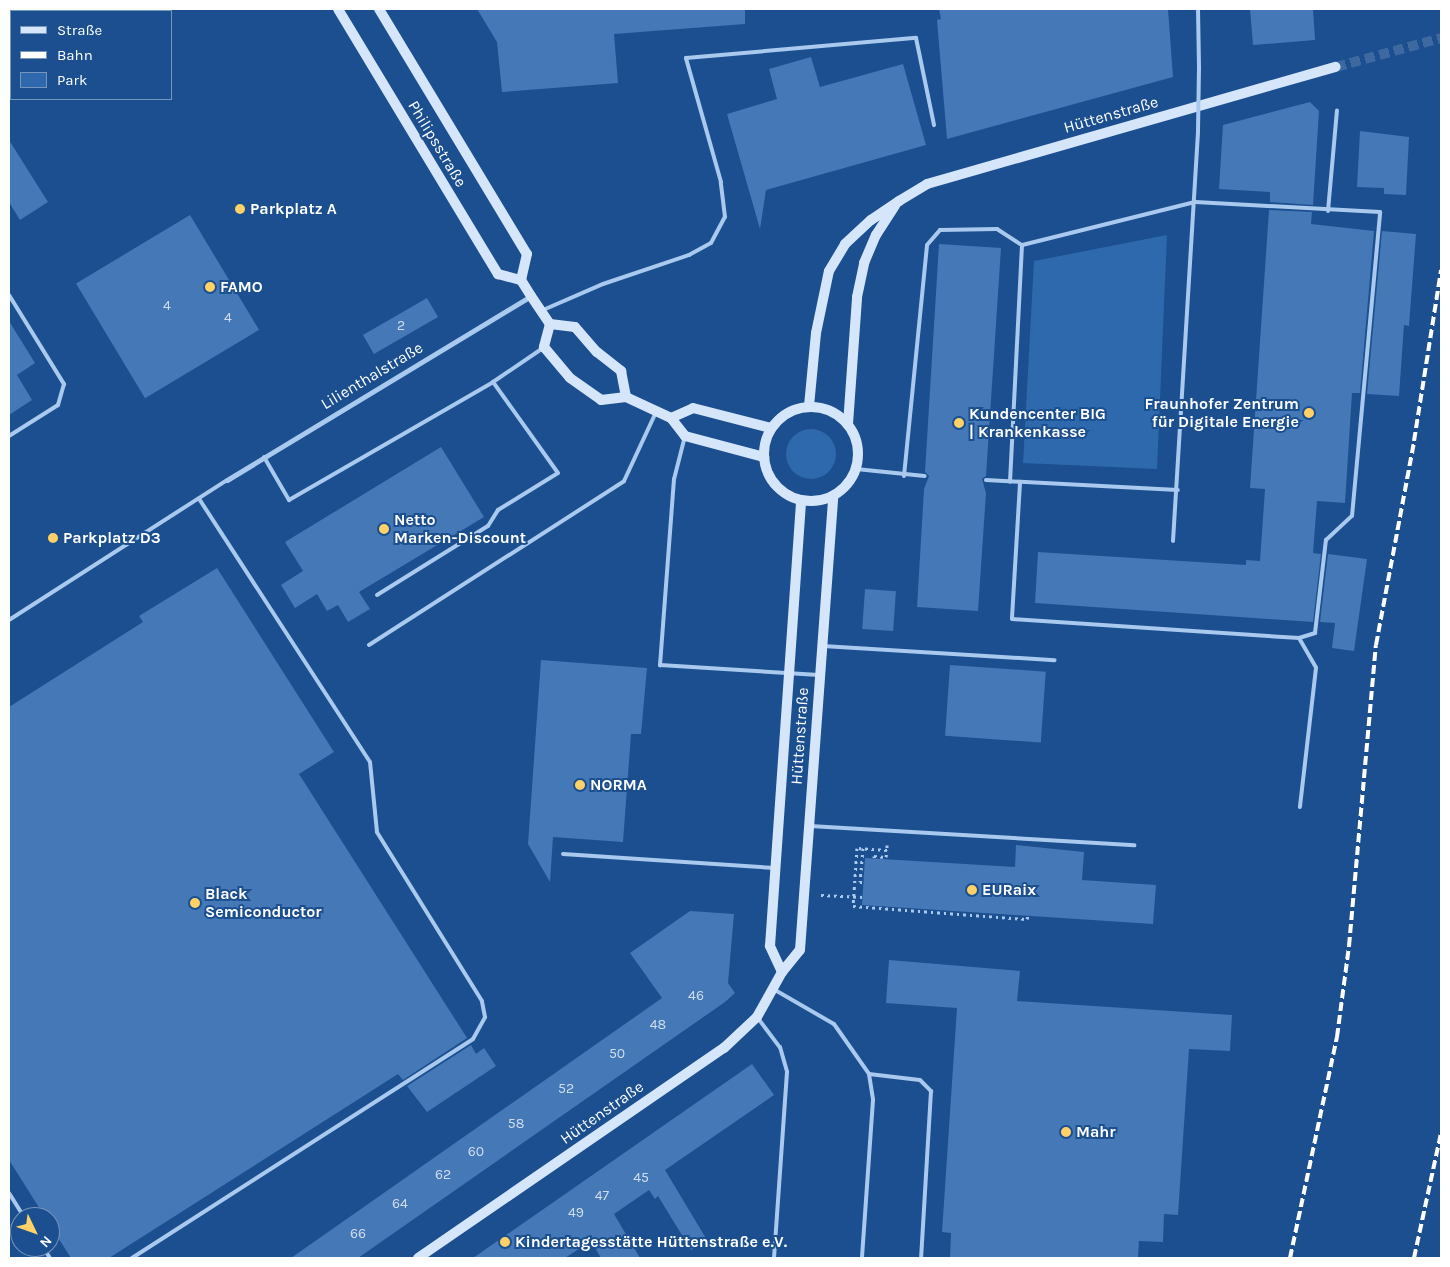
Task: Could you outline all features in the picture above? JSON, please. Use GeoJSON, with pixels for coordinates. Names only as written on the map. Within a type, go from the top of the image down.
{"type":"FeatureCollection","features":[{"type":"Feature","properties":{"kind":"street","name":"Philipsstraße"},"geometry":{"type":"LineString","coordinates":[[338,9],[498,274],[522,280],[527,254],[379,9]]}},
{"type":"Feature","properties":{"kind":"street","name":"Hüttenstraße"},"geometry":{"type":"LineString","coordinates":[[810,406],[816,333],[828,271],[845,244],[871,220],[899,201],[927,184],[1336,67]]}},
{"type":"Feature","properties":{"kind":"street","name":"Hüttenstraße"},"geometry":{"type":"LineString","coordinates":[[848,424],[857,297],[864,263],[876,235],[899,201]]}},
{"type":"Feature","properties":{"kind":"street"},"geometry":{"type":"LineString","coordinates":[[522,280],[550,324],[544,347],[570,378],[600,400],[626,397],[671,418],[685,436],[764,457]]}},
{"type":"Feature","properties":{"kind":"street","name":"Lilienthalstraße"},"geometry":{"type":"LineString","coordinates":[[227,480],[531,296]]}},
{"type":"Feature","properties":{"kind":"street"},"geometry":{"type":"LineString","coordinates":[[550,324],[575,326],[597,352],[621,371],[626,397]]}},
{"type":"Feature","properties":{"kind":"street"},"geometry":{"type":"LineString","coordinates":[[810,406],[831,411],[848,424],[856,438],[859,454],[856,469],[850,480],[832,496],[812,501],[801,500],[775,485],[767,472],[764,457],[765,442],[772,428],[795,409],[810,406]]}},
{"type":"Feature","properties":{"kind":"street"},"geometry":{"type":"LineString","coordinates":[[671,418],[693,408],[772,428]]}},
{"type":"Feature","properties":{"kind":"street","name":"Hüttenstraße"},"geometry":{"type":"LineString","coordinates":[[418,1258],[724,1048],[757,1017],[775,990],[782,972],[800,950],[806,894],[832,496]]}},
{"type":"Feature","properties":{"kind":"street","name":"Hüttenstraße"},"geometry":{"type":"LineString","coordinates":[[782,972],[770,946],[801,500]]}},
{"type":"Feature","properties":{"kind":"lane"},"geometry":{"type":"LineString","coordinates":[[1173,541],[1178,490],[1195,202],[1199,68],[1198,9]]}},
{"type":"Feature","properties":{"kind":"lane"},"geometry":{"type":"LineString","coordinates":[[541,310],[603,284],[689,255],[711,243],[725,217],[721,182],[686,58],[916,38],[934,125]]}},
{"type":"Feature","properties":{"kind":"lane"},"geometry":{"type":"LineString","coordinates":[[1328,211],[1337,110]]}},
{"type":"Feature","properties":{"kind":"lane"},"geometry":{"type":"LineString","coordinates":[[904,476],[926,245],[940,230],[997,229],[1022,245],[1195,202],[1328,211],[1380,212],[1352,516],[1326,540],[1315,633],[1299,638],[1012,619],[1020,482]]}},
{"type":"Feature","properties":{"kind":"lane"},"geometry":{"type":"LineString","coordinates":[[1010,482],[1022,245]]}},
{"type":"Feature","properties":{"kind":"lane"},"geometry":{"type":"LineString","coordinates":[[9,295],[64,384],[58,405],[9,436]]}},
{"type":"Feature","properties":{"kind":"lane"},"geometry":{"type":"LineString","coordinates":[[264,457],[289,500],[493,382],[544,347]]}},
{"type":"Feature","properties":{"kind":"lane"},"geometry":{"type":"LineString","coordinates":[[377,594],[488,526],[498,510],[558,473],[493,382]]}},
{"type":"Feature","properties":{"kind":"lane"},"geometry":{"type":"LineString","coordinates":[[369,645],[624,481],[656,412]]}},
{"type":"Feature","properties":{"kind":"lane"},"geometry":{"type":"LineString","coordinates":[[685,436],[674,479],[660,665],[819,675]]}},
{"type":"Feature","properties":{"kind":"lane"},"geometry":{"type":"LineString","coordinates":[[856,469],[904,476],[925,476]]}},
{"type":"Feature","properties":{"kind":"lane"},"geometry":{"type":"LineString","coordinates":[[9,620],[227,480]]}},
{"type":"Feature","properties":{"kind":"lane"},"geometry":{"type":"LineString","coordinates":[[986,480],[1178,490]]}},
{"type":"Feature","properties":{"kind":"lane"},"geometry":{"type":"LineString","coordinates":[[132,1258],[473,1039],[485,1017],[482,1001],[377,832],[370,762],[199,499]]}},
{"type":"Feature","properties":{"kind":"lane"},"geometry":{"type":"LineString","coordinates":[[1299,638],[1316,668],[1300,807]]}},
{"type":"Feature","properties":{"kind":"lane"},"geometry":{"type":"LineString","coordinates":[[821,646],[1055,660]]}},
{"type":"Feature","properties":{"kind":"lane"},"geometry":{"type":"LineString","coordinates":[[810,826],[1134,846]]}},
{"type":"Feature","properties":{"kind":"lane"},"geometry":{"type":"LineString","coordinates":[[563,854],[775,868]]}},
{"type":"Feature","properties":{"kind":"lane"},"geometry":{"type":"LineString","coordinates":[[775,990],[834,1024],[868,1074],[873,1100],[862,1258]]}},
{"type":"Feature","properties":{"kind":"lane"},"geometry":{"type":"LineString","coordinates":[[757,1017],[780,1047],[787,1072],[774,1258]]}},
{"type":"Feature","properties":{"kind":"lane"},"geometry":{"type":"LineString","coordinates":[[868,1074],[920,1080],[931,1091],[921,1258]]}},
{"type":"Feature","properties":{"kind":"lane"},"geometry":{"type":"LineString","coordinates":[[9,1193],[18,1207]]}},
{"type":"Feature","properties":{"kind":"path"},"geometry":{"type":"LineString","coordinates":[[874,858],[874,856],[886,857],[888,830]]}},
{"type":"Feature","properties":{"kind":"path"},"geometry":{"type":"LineString","coordinates":[[887,850],[857,848],[852,906],[1027,919],[1028,916]]}},
{"type":"Feature","properties":{"kind":"path"},"geometry":{"type":"LineString","coordinates":[[863,848],[860,882],[864,882]]}},
{"type":"Feature","properties":{"kind":"path"},"geometry":{"type":"LineString","coordinates":[[806,894],[862,897]]}},
{"type":"Feature","properties":{"kind":"green space"},"geometry":{"type":"Polygon","coordinates":[[[1167,235],[1157,469],[1023,463],[1034,261],[1167,235]]]}},
{"type":"Feature","properties":{"kind":"green space"},"geometry":{"type":"Polygon","coordinates":[[[806,429],[816,429],[829,436],[836,449],[836,459],[829,472],[816,479],[806,479],[797,475],[790,468],[786,459],[786,449],[790,440],[797,433],[806,429]]]}},
{"type":"Feature","properties":{"kind":"building"},"geometry":{"type":"Polygon","coordinates":[[[477,9],[745,9],[745,24],[614,34],[618,83],[502,92],[497,42],[477,9]]]}},
{"type":"Feature","properties":{"kind":"building"},"geometry":{"type":"Polygon","coordinates":[[[939,9],[1168,9],[1173,77],[947,139],[937,20],[941,19],[939,9]]]}},
{"type":"Feature","properties":{"kind":"building"},"geometry":{"type":"Polygon","coordinates":[[[1250,9],[1313,9],[1315,40],[1253,45],[1250,9]]]}},
{"type":"Feature","properties":{"kind":"building"},"geometry":{"type":"Polygon","coordinates":[[[811,57],[820,87],[903,64],[926,145],[766,190],[760,229],[727,114],[777,99],[769,69],[811,57]]]}},
{"type":"Feature","properties":{"kind":"building"},"geometry":{"type":"Polygon","coordinates":[[[1310,102],[1319,111],[1313,205],[1270,202],[1270,192],[1219,189],[1223,125],[1310,102]]]}},
{"type":"Feature","properties":{"kind":"building"},"geometry":{"type":"Polygon","coordinates":[[[1360,131],[1409,137],[1406,195],[1384,194],[1384,188],[1357,187],[1360,131]]]}},
{"type":"Feature","properties":{"kind":"building"},"geometry":{"type":"Polygon","coordinates":[[[9,140],[48,202],[20,220],[9,202],[9,140]]]}},
{"type":"Feature","properties":{"kind":"building"},"geometry":{"type":"Polygon","coordinates":[[[1269,210],[1312,212],[1311,224],[1374,231],[1360,393],[1352,393],[1345,503],[1317,501],[1313,553],[1321,554],[1313,622],[1035,603],[1038,552],[1246,565],[1246,560],[1260,561],[1265,489],[1250,488],[1269,210]]]}},
{"type":"Feature","properties":{"kind":"building"},"geometry":{"type":"Polygon","coordinates":[[[190,215],[259,330],[145,398],[76,284],[190,215]]]}},
{"type":"Feature","properties":{"kind":"building"},"geometry":{"type":"Polygon","coordinates":[[[1382,231],[1416,234],[1409,326],[1404,325],[1399,396],[1367,394],[1382,231]]]}},
{"type":"Feature","properties":{"kind":"building","name":"Kundencenter BIG | Krankenkasse"},"geometry":{"type":"Polygon","coordinates":[[[939,244],[1001,248],[986,476],[982,479],[986,493],[978,611],[917,607],[924,489],[929,476],[925,472],[939,244]]]}},
{"type":"Feature","properties":{"kind":"building"},"geometry":{"type":"Polygon","coordinates":[[[427,298],[438,317],[374,354],[363,335],[427,298]]]}},
{"type":"Feature","properties":{"kind":"building"},"geometry":{"type":"Polygon","coordinates":[[[9,321],[35,363],[17,375],[32,400],[9,415],[9,321]]]}},
{"type":"Feature","properties":{"kind":"building","name":"Netto Marken-Discount"},"geometry":{"type":"Polygon","coordinates":[[[441,447],[484,517],[359,592],[370,609],[348,622],[338,605],[327,611],[317,594],[295,608],[281,585],[303,571],[285,542],[441,447]]]}},
{"type":"Feature","properties":{"kind":"building"},"geometry":{"type":"Polygon","coordinates":[[[1328,554],[1367,559],[1354,651],[1332,648],[1335,623],[1320,622],[1328,554]]]}},
{"type":"Feature","properties":{"kind":"building","name":"Black Semiconductor"},"geometry":{"type":"Polygon","coordinates":[[[217,568],[334,752],[299,774],[467,1038],[403,1080],[398,1074],[109,1258],[71,1258],[60,1241],[60,1207],[39,1207],[9,1160],[9,707],[143,622],[139,616],[217,568]]]}},
{"type":"Feature","properties":{"kind":"building"},"geometry":{"type":"Polygon","coordinates":[[[865,589],[896,591],[893,631],[862,629],[865,589]]]}},
{"type":"Feature","properties":{"kind":"building","name":"NORMA"},"geometry":{"type":"Polygon","coordinates":[[[541,660],[647,668],[641,734],[631,734],[623,842],[553,837],[550,882],[528,844],[541,660]]]}},
{"type":"Feature","properties":{"kind":"building"},"geometry":{"type":"Polygon","coordinates":[[[950,665],[1046,672],[1041,743],[945,736],[950,665]]]}},
{"type":"Feature","properties":{"kind":"building","name":"EURaix"},"geometry":{"type":"Polygon","coordinates":[[[1016,845],[1084,852],[1082,880],[1156,885],[1153,924],[862,905],[865,858],[1015,867],[1016,845]]]}},
{"type":"Feature","properties":{"kind":"building"},"geometry":{"type":"Polygon","coordinates":[[[690,911],[734,914],[728,983],[735,993],[725,1002],[358,1258],[291,1258],[662,998],[630,953],[690,911]]]}},
{"type":"Feature","properties":{"kind":"building","name":"Mahr"},"geometry":{"type":"Polygon","coordinates":[[[889,960],[1020,971],[1017,1001],[1232,1015],[1230,1051],[1189,1049],[1178,1215],[1164,1214],[1163,1242],[1139,1241],[1138,1258],[950,1258],[951,1233],[942,1232],[957,1008],[886,1003],[889,960]]]}},
{"type":"Feature","properties":{"kind":"building"},"geometry":{"type":"Polygon","coordinates":[[[471,1045],[476,1054],[484,1048],[496,1066],[427,1112],[407,1086],[471,1045]]]}},
{"type":"Feature","properties":{"kind":"building"},"geometry":{"type":"Polygon","coordinates":[[[752,1064],[774,1095],[665,1170],[707,1240],[691,1250],[658,1196],[655,1199],[649,1190],[614,1214],[640,1258],[601,1258],[591,1241],[565,1258],[473,1258],[752,1064]]]}},
{"type":"Feature","properties":{"kind":"tunnel"},"geometry":{"type":"LineString","coordinates":[[1336,67],[1441,38]]}},
{"type":"Feature","properties":{"kind":"railway"},"geometry":{"type":"LineString","coordinates":[[1290,1258],[1337,1037],[1349,946],[1376,645],[1414,441],[1441,270]]}},
{"type":"Feature","properties":{"kind":"railway"},"geometry":{"type":"LineString","coordinates":[[1414,1258],[1441,1133]]}},
{"type":"Feature","properties":{"kind":"place","name":"Parkplatz A"},"geometry":{"type":"Point","coordinates":[240,209]}},
{"type":"Feature","properties":{"kind":"place","name":"FAMO"},"geometry":{"type":"Point","coordinates":[210,287]}},
{"type":"Feature","properties":{"kind":"place","name":"Fraunhofer Zentrum für Digitale Energie"},"geometry":{"type":"Point","coordinates":[1309,413]}},
{"type":"Feature","properties":{"kind":"place","name":"Kundencenter BIG | Krankenkasse"},"geometry":{"type":"Point","coordinates":[959,423]}},
{"type":"Feature","properties":{"kind":"place","name":"Netto Marken-Discount"},"geometry":{"type":"Point","coordinates":[384,529]}},
{"type":"Feature","properties":{"kind":"place","name":"Parkplatz D3"},"geometry":{"type":"Point","coordinates":[53,538]}},
{"type":"Feature","properties":{"kind":"place","name":"NORMA"},"geometry":{"type":"Point","coordinates":[580,785]}},
{"type":"Feature","properties":{"kind":"place","name":"EURaix"},"geometry":{"type":"Point","coordinates":[972,890]}},
{"type":"Feature","properties":{"kind":"place","name":"Black Semiconductor"},"geometry":{"type":"Point","coordinates":[195,903]}},
{"type":"Feature","properties":{"kind":"place","name":"Mahr"},"geometry":{"type":"Point","coordinates":[1066,1132]}},
{"type":"Feature","properties":{"kind":"place","name":"Kindertagesstätte Hüttenstraße e.V."},"geometry":{"type":"Point","coordinates":[505,1242]}}]}
